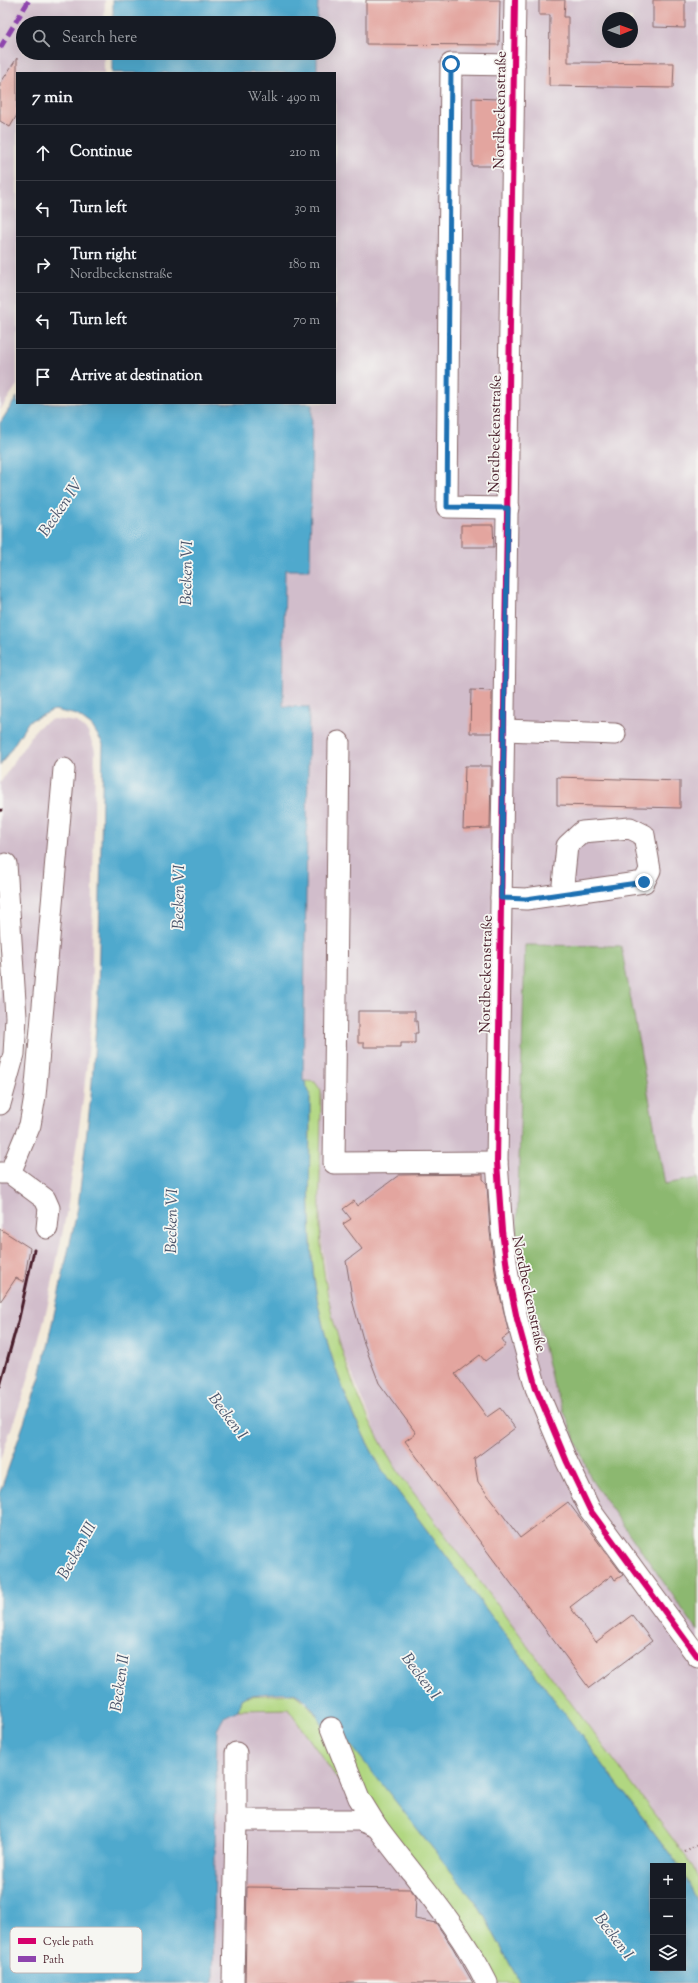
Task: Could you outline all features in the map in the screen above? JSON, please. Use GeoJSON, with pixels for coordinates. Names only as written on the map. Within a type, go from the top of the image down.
{"type":"FeatureCollection","features":[{"type":"Feature","properties":{"kind":"street","name":"Nordbeckenstraße"},"geometry":{"type":"LineString","coordinates":[[515,0],[508,64],[503,508],[504,730],[498,1162],[502,1231],[508,1276],[517,1319],[536,1388],[567,1462],[590,1510],[698,1657]]}},
{"type":"Feature","properties":{"kind":"street"},"geometry":{"type":"LineString","coordinates":[[503,508],[447,507],[451,64],[508,64]]}},
{"type":"Feature","properties":{"kind":"street"},"geometry":{"type":"LineString","coordinates":[[504,730],[615,734]]}},
{"type":"Feature","properties":{"kind":"street"},"geometry":{"type":"LineString","coordinates":[[339,742],[334,1163],[498,1162]]}},
{"type":"Feature","properties":{"kind":"street"},"geometry":{"type":"LineString","coordinates":[[47,1228],[49,1208],[44,1199],[5,1173],[30,1125],[35,1096],[64,770]]}},
{"type":"Feature","properties":{"kind":"street"},"geometry":{"type":"LineString","coordinates":[[501,898],[526,899],[562,894],[644,882],[650,870],[644,835],[630,828],[582,832],[567,846],[562,894]]}},
{"type":"Feature","properties":{"kind":"street"},"geometry":{"type":"LineString","coordinates":[[3,1094],[14,1054],[16,1016],[6,864]]}},
{"type":"Feature","properties":{"kind":"street"},"geometry":{"type":"LineString","coordinates":[[331,1728],[359,1798],[377,1827],[445,1917],[480,1968],[487,1983]]}},
{"type":"Feature","properties":{"kind":"street"},"geometry":{"type":"LineString","coordinates":[[233,1983],[236,1753]]}},
{"type":"Feature","properties":{"kind":"street"},"geometry":{"type":"LineString","coordinates":[[236,1820],[360,1820],[377,1827]]}},
{"type":"Feature","properties":{"kind":"path"},"geometry":{"type":"LineString","coordinates":[[685,1852],[698,1845]]}},
{"type":"Feature","properties":{"kind":"shaded area"},"geometry":{"type":"Polygon","coordinates":[[[0,0],[105,0],[104,16],[16,16],[16,60],[104,60],[104,72],[16,72],[16,386],[0,410],[0,0]]]}},
{"type":"Feature","properties":{"kind":"shaded area"},"geometry":{"type":"Polygon","coordinates":[[[318,0],[698,0],[698,1178],[665,1185],[621,946],[526,945],[517,1235],[552,1381],[592,1481],[698,1631],[698,1878],[693,1866],[680,1848],[401,1476],[383,1449],[341,1348],[330,1308],[320,1229],[321,1091],[315,1082],[303,1081],[309,707],[283,707],[285,570],[310,570],[312,404],[336,404],[336,72],[317,72],[317,60],[336,60],[336,16],[317,16],[318,0]]]}},
{"type":"Feature","properties":{"kind":"shaded area"},"geometry":{"type":"Polygon","coordinates":[[[53,719],[77,722],[88,732],[95,750],[91,1023],[83,1100],[67,1210],[47,1309],[26,1387],[0,1460],[0,783],[35,730],[44,723],[53,719]]]}},
{"type":"Feature","properties":{"kind":"shaded area"},"geometry":{"type":"Polygon","coordinates":[[[288,1709],[494,1983],[213,1983],[217,1731],[221,1721],[228,1715],[238,1710],[288,1709]]]}},
{"type":"Feature","properties":{"kind":"green space"},"geometry":{"type":"Polygon","coordinates":[[[525,945],[621,946],[665,1184],[698,1178],[698,1631],[592,1481],[552,1381],[517,1235],[525,945]]]}},
{"type":"Feature","properties":{"kind":"green space"},"geometry":{"type":"Polygon","coordinates":[[[305,1081],[315,1082],[321,1091],[320,1228],[322,1260],[327,1293],[344,1357],[369,1419],[401,1476],[693,1866],[698,1878],[698,1904],[686,1880],[686,1863],[677,1863],[384,1473],[358,1423],[346,1397],[327,1342],[315,1287],[310,1218],[310,1095],[305,1081]]]}},
{"type":"Feature","properties":{"kind":"green space"},"geometry":{"type":"Polygon","coordinates":[[[295,1694],[309,1706],[326,1730],[335,1724],[480,1908],[520,1983],[494,1983],[356,1805],[288,1709],[238,1710],[241,1699],[246,1696],[295,1694]]]}},
{"type":"Feature","properties":{"kind":"water"},"geometry":{"type":"Polygon","coordinates":[[[113,0],[318,0],[317,16],[113,16],[113,0]]]}},
{"type":"Feature","properties":{"kind":"water"},"geometry":{"type":"Polygon","coordinates":[[[112,60],[317,60],[317,72],[112,72],[112,60]]]}},
{"type":"Feature","properties":{"kind":"water"},"geometry":{"type":"Polygon","coordinates":[[[16,399],[16,404],[312,404],[310,570],[285,570],[283,706],[309,707],[303,1081],[305,1081],[310,1095],[310,1218],[312,1259],[320,1315],[327,1342],[346,1397],[370,1448],[384,1473],[677,1863],[650,1863],[650,1971],[686,1971],[686,1880],[698,1904],[698,1983],[520,1983],[480,1908],[335,1725],[326,1730],[313,1710],[301,1697],[296,1694],[286,1693],[246,1696],[241,1699],[238,1710],[224,1717],[217,1730],[213,1983],[0,1983],[0,1492],[40,1377],[78,1207],[91,1096],[98,997],[103,744],[92,726],[77,715],[54,710],[29,721],[0,766],[0,423],[16,399]]]}},
{"type":"Feature","properties":{"kind":"building"},"geometry":{"type":"Polygon","coordinates":[[[366,0],[500,0],[499,45],[366,44],[366,0]]]}},
{"type":"Feature","properties":{"kind":"building"},"geometry":{"type":"Polygon","coordinates":[[[539,0],[565,0],[564,17],[568,17],[568,62],[674,63],[673,88],[549,86],[550,15],[539,15],[539,0]]]}},
{"type":"Feature","properties":{"kind":"building"},"geometry":{"type":"Polygon","coordinates":[[[653,0],[685,0],[685,28],[653,27],[653,0]]]}},
{"type":"Feature","properties":{"kind":"building"},"geometry":{"type":"Polygon","coordinates":[[[17,60],[16,117],[10,127],[0,121],[0,84],[17,60]]]}},
{"type":"Feature","properties":{"kind":"building"},"geometry":{"type":"Polygon","coordinates":[[[472,98],[498,99],[497,166],[472,166],[472,98]]]}},
{"type":"Feature","properties":{"kind":"building"},"geometry":{"type":"Polygon","coordinates":[[[461,525],[493,525],[494,547],[461,547],[461,525]]]}},
{"type":"Feature","properties":{"kind":"building"},"geometry":{"type":"Polygon","coordinates":[[[471,690],[492,691],[492,733],[470,733],[471,690]]]}},
{"type":"Feature","properties":{"kind":"building"},"geometry":{"type":"Polygon","coordinates":[[[465,766],[491,766],[490,828],[463,829],[465,766]]]}},
{"type":"Feature","properties":{"kind":"building"},"geometry":{"type":"Polygon","coordinates":[[[557,777],[680,781],[680,808],[557,805],[557,777]]]}},
{"type":"Feature","properties":{"kind":"building"},"geometry":{"type":"Polygon","coordinates":[[[358,1011],[415,1011],[415,1021],[417,1021],[418,1033],[415,1033],[415,1043],[401,1043],[401,1047],[364,1047],[364,1043],[358,1043],[358,1011]]]}},
{"type":"Feature","properties":{"kind":"building"},"geometry":{"type":"Polygon","coordinates":[[[483,1174],[483,1179],[487,1184],[490,1232],[496,1278],[509,1334],[502,1339],[506,1345],[485,1361],[480,1355],[455,1374],[487,1417],[500,1408],[515,1428],[474,1459],[478,1482],[520,1538],[568,1502],[623,1575],[615,1580],[612,1575],[570,1607],[596,1642],[632,1615],[652,1641],[589,1688],[405,1441],[416,1433],[379,1383],[364,1343],[353,1303],[346,1261],[362,1249],[343,1224],[351,1219],[343,1209],[354,1201],[357,1206],[399,1175],[483,1174]]]}},
{"type":"Feature","properties":{"kind":"building"},"geometry":{"type":"Polygon","coordinates":[[[0,1229],[30,1248],[24,1282],[16,1278],[0,1302],[0,1229]]]}},
{"type":"Feature","properties":{"kind":"building"},"geometry":{"type":"Polygon","coordinates":[[[247,1887],[410,1889],[416,1896],[415,1919],[436,1923],[453,1948],[473,1983],[245,1983],[247,1887]]]}},
{"type":"Feature","properties":{"kind":"railway"},"geometry":{"type":"LineString","coordinates":[[0,1386],[19,1318],[34,1250]]}},
{"type":"Feature","properties":{"kind":"marked path"},"geometry":{"type":"LineString","coordinates":[[19,16],[29,0]]}},
{"type":"Feature","properties":{"kind":"marked path"},"geometry":{"type":"LineString","coordinates":[[0,48],[16,22]]}},
{"type":"Feature","properties":{"kind":"cycle path"},"geometry":{"type":"LineString","coordinates":[[515,0],[497,1162],[502,1231],[508,1276],[517,1319],[536,1388],[567,1462],[590,1510],[698,1657]]}},
{"type":"Feature","properties":{"kind":"route"},"geometry":{"type":"LineString","coordinates":[[451,64],[447,507],[508,508],[501,898],[526,899],[644,882]]}},
{"type":"Feature","properties":{"kind":"water label","name":"Becken IV"},"geometry":{"type":"Point","coordinates":[62,508]}},
{"type":"Feature","properties":{"kind":"water label","name":"Becken VI"},"geometry":{"type":"Point","coordinates":[188,573]}},
{"type":"Feature","properties":{"kind":"water label","name":"Becken VI"},"geometry":{"type":"Point","coordinates":[180,897]}},
{"type":"Feature","properties":{"kind":"water label","name":"Becken VI"},"geometry":{"type":"Point","coordinates":[173,1221]}},
{"type":"Feature","properties":{"kind":"water label","name":"Becken I"},"geometry":{"type":"Point","coordinates":[227,1417]}},
{"type":"Feature","properties":{"kind":"water label","name":"Becken III"},"geometry":{"type":"Point","coordinates":[78,1551]}},
{"type":"Feature","properties":{"kind":"water label","name":"Becken I"},"geometry":{"type":"Point","coordinates":[420,1677]}},
{"type":"Feature","properties":{"kind":"water label","name":"Becken II"},"geometry":{"type":"Point","coordinates":[121,1683]}},
{"type":"Feature","properties":{"kind":"water label","name":"Becken I"},"geometry":{"type":"Point","coordinates":[613,1937]}}]}
